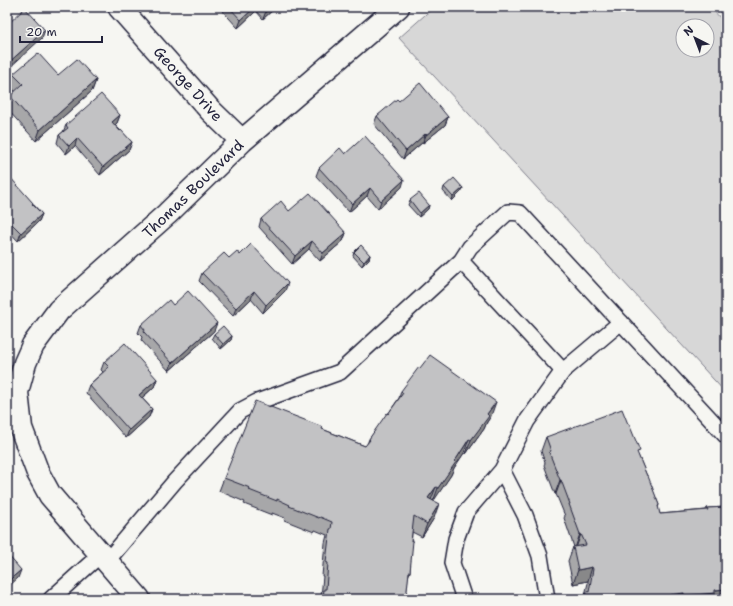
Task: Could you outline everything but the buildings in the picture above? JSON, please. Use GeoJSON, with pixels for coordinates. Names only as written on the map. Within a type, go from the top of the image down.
{"type":"FeatureCollection","features":[{"type":"Feature","properties":{"kind":"street","name":"George Drive"},"geometry":{"type":"LineString","coordinates":[[119,7],[210,110],[242,141]]}},
{"type":"Feature","properties":{"kind":"street","name":"Thomas Boulevard"},"geometry":{"type":"LineString","coordinates":[[12,393],[33,345],[59,310],[167,214],[242,141],[398,7]]}},
{"type":"Feature","properties":{"kind":"street"},"geometry":{"type":"LineString","coordinates":[[12,393],[21,428],[38,473],[50,495],[139,599]]}},
{"type":"Feature","properties":{"kind":"lane"},"geometry":{"type":"LineString","coordinates":[[51,599],[104,558],[240,411],[257,402],[340,372],[461,261],[470,247],[508,212],[520,213],[726,436]]}},
{"type":"Feature","properties":{"kind":"lane"},"geometry":{"type":"LineString","coordinates":[[461,261],[562,371]]}},
{"type":"Feature","properties":{"kind":"lane"},"geometry":{"type":"LineString","coordinates":[[464,599],[452,563],[456,539],[466,512],[502,470],[527,421],[562,371],[620,322]]}},
{"type":"Feature","properties":{"kind":"lane"},"geometry":{"type":"LineString","coordinates":[[502,470],[525,516],[540,556],[547,599]]}},
{"type":"Feature","properties":{"kind":"shaded area"},"geometry":{"type":"Polygon","coordinates":[[[434,7],[710,7],[726,24],[726,393],[399,38],[434,7]]]}}]}
